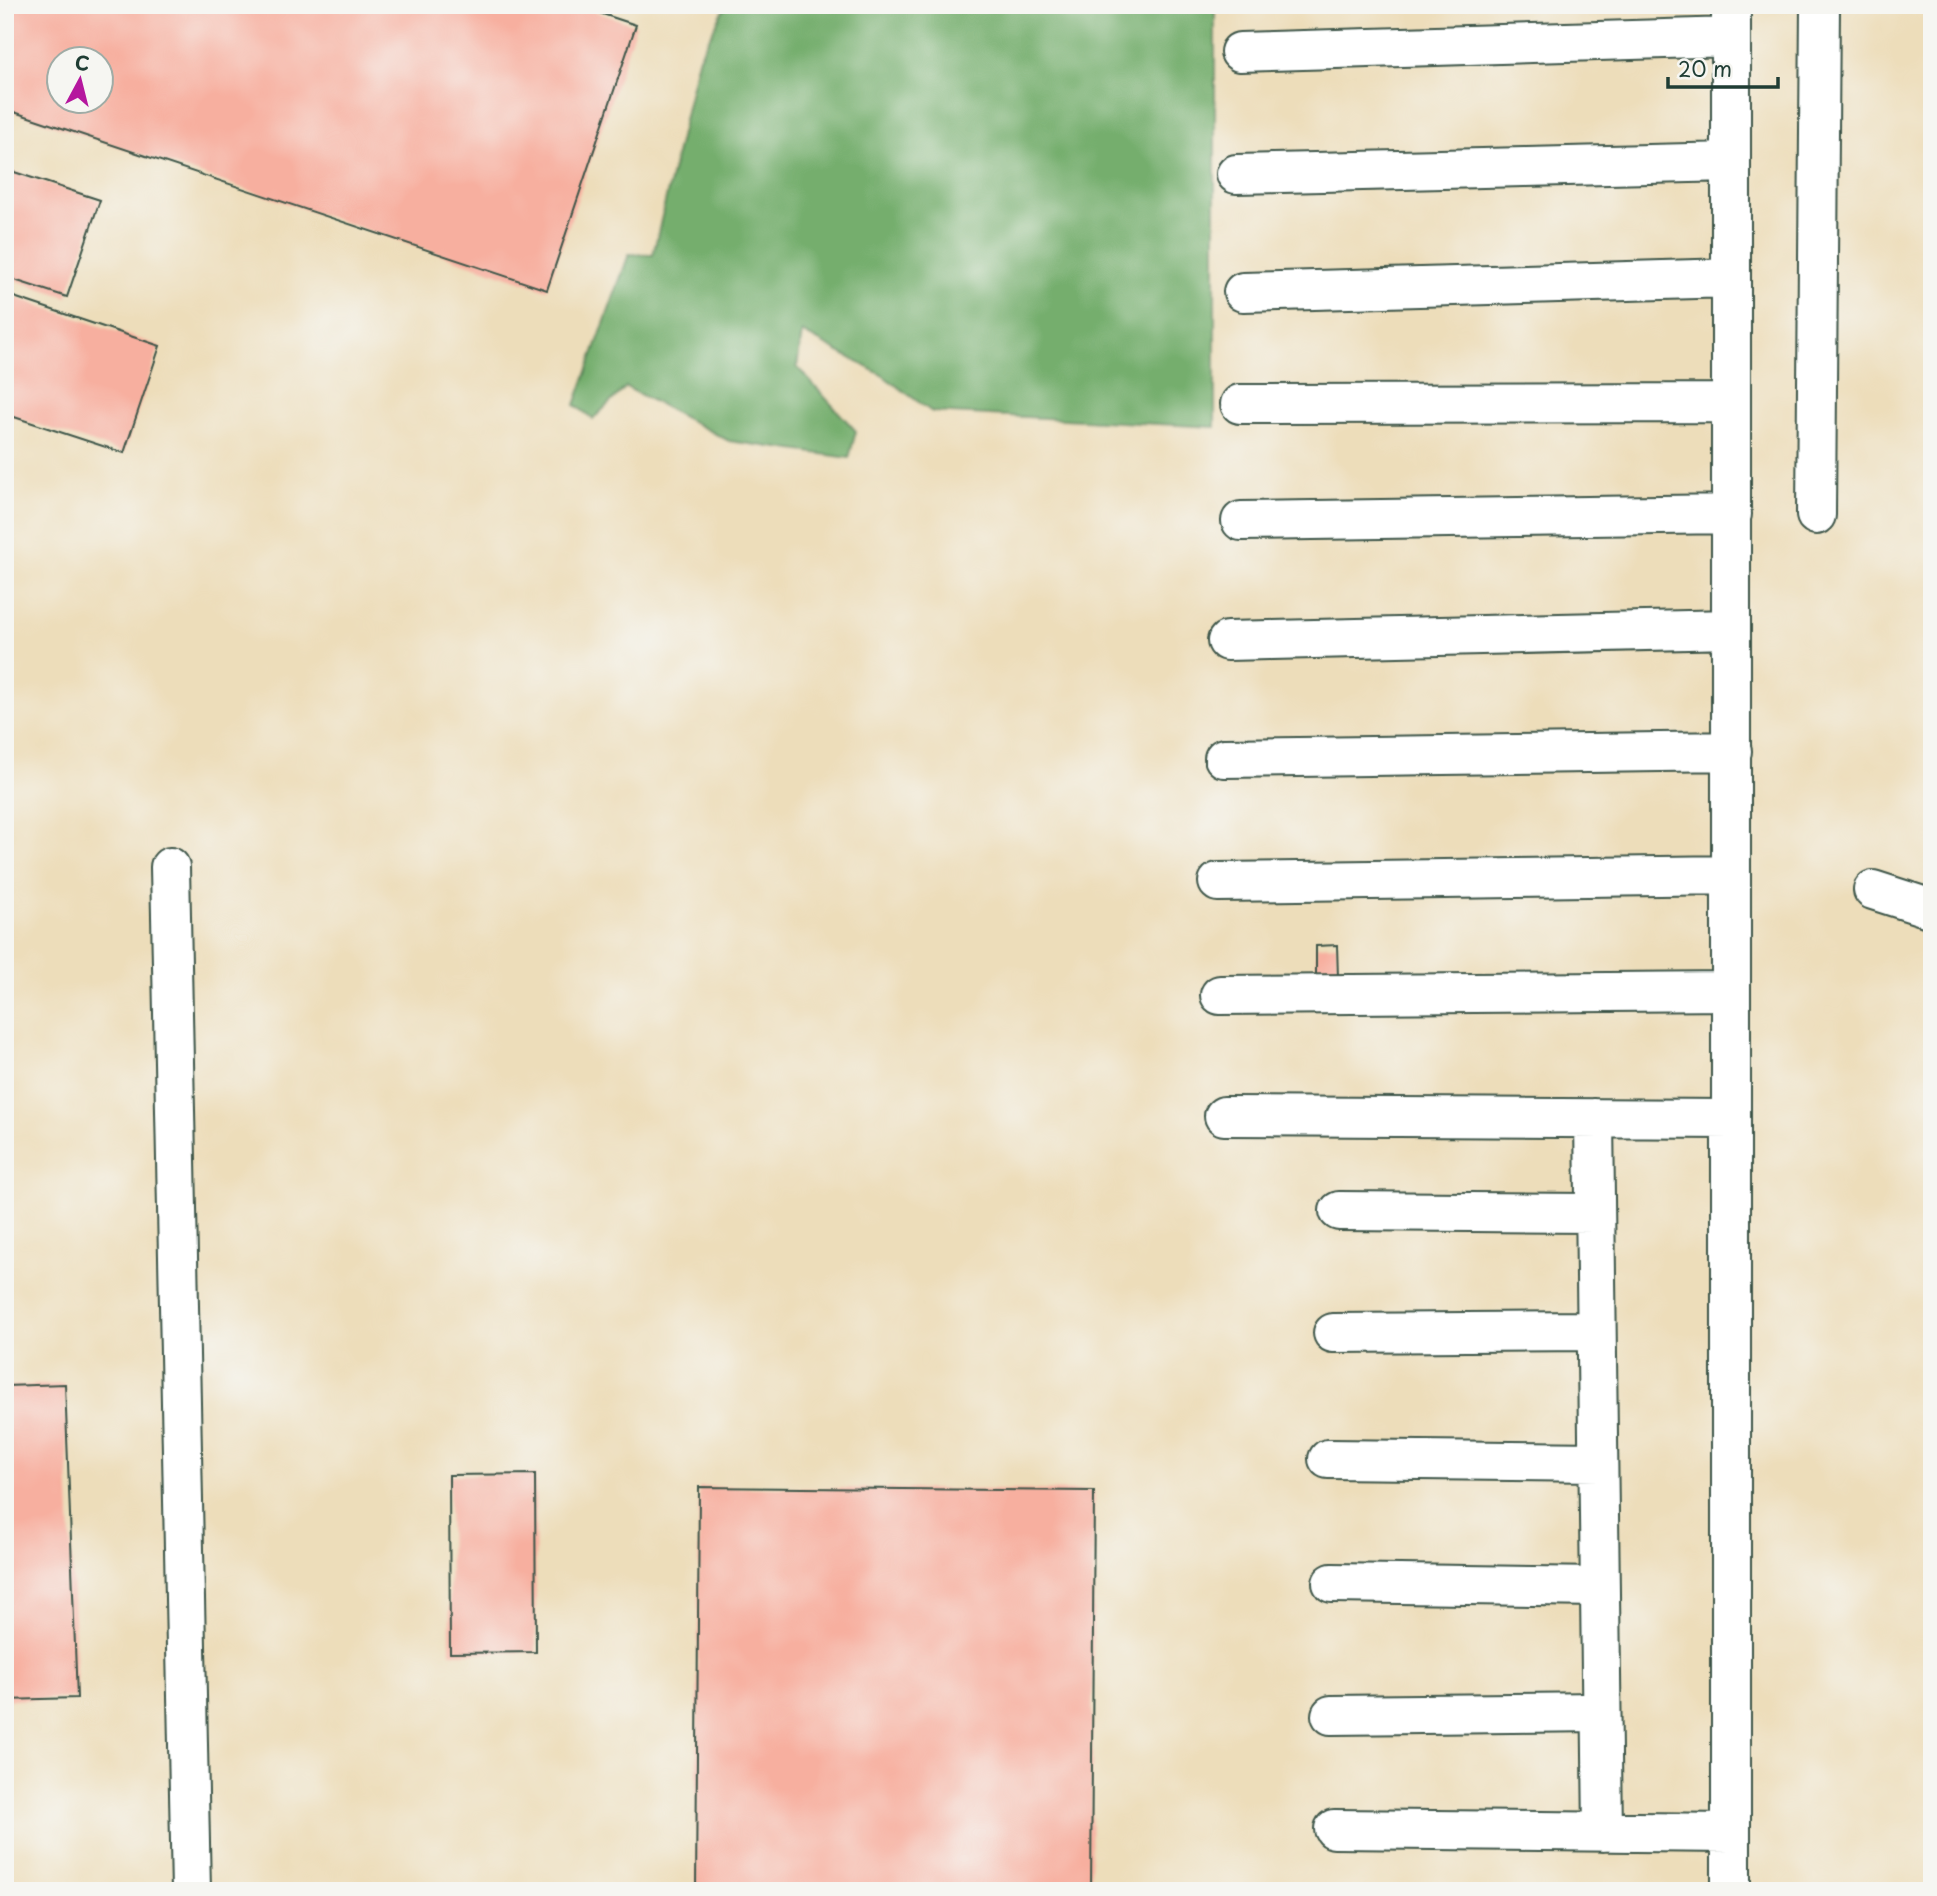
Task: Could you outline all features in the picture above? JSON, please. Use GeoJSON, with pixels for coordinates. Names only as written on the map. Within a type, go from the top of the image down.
{"type":"FeatureCollection","features":[{"type":"Feature","properties":{"kind":"lane"},"geometry":{"type":"LineString","coordinates":[[1816,515],[1819,5]]}},
{"type":"Feature","properties":{"kind":"lane"},"geometry":{"type":"LineString","coordinates":[[1240,52],[1731,21],[1731,1891]]}},
{"type":"Feature","properties":{"kind":"lane"},"geometry":{"type":"LineString","coordinates":[[1236,174],[1731,162]]}},
{"type":"Feature","properties":{"kind":"lane"},"geometry":{"type":"LineString","coordinates":[[1243,292],[1731,278]]}},
{"type":"Feature","properties":{"kind":"lane"},"geometry":{"type":"LineString","coordinates":[[1240,404],[1731,402]]}},
{"type":"Feature","properties":{"kind":"lane"},"geometry":{"type":"LineString","coordinates":[[1241,521],[1732,514]]}},
{"type":"Feature","properties":{"kind":"lane"},"geometry":{"type":"LineString","coordinates":[[1227,642],[1731,629]]}},
{"type":"Feature","properties":{"kind":"lane"},"geometry":{"type":"LineString","coordinates":[[1224,758],[1731,751]]}},
{"type":"Feature","properties":{"kind":"lane"},"geometry":{"type":"LineString","coordinates":[[170,867],[191,1891]]}},
{"type":"Feature","properties":{"kind":"lane"},"geometry":{"type":"LineString","coordinates":[[1218,882],[1731,875]]}},
{"type":"Feature","properties":{"kind":"lane"},"geometry":{"type":"LineString","coordinates":[[1872,890],[1932,909]]}},
{"type":"Feature","properties":{"kind":"lane"},"geometry":{"type":"LineString","coordinates":[[1220,995],[1731,991]]}},
{"type":"Feature","properties":{"kind":"lane"},"geometry":{"type":"LineString","coordinates":[[1224,1116],[1731,1118]]}},
{"type":"Feature","properties":{"kind":"lane"},"geometry":{"type":"LineString","coordinates":[[1594,1118],[1603,1832]]}},
{"type":"Feature","properties":{"kind":"lane"},"geometry":{"type":"LineString","coordinates":[[1339,1211],[1595,1213]]}},
{"type":"Feature","properties":{"kind":"lane"},"geometry":{"type":"LineString","coordinates":[[1333,1333],[1596,1332]]}},
{"type":"Feature","properties":{"kind":"lane"},"geometry":{"type":"LineString","coordinates":[[1328,1459],[1598,1462]]}},
{"type":"Feature","properties":{"kind":"lane"},"geometry":{"type":"LineString","coordinates":[[1332,1583],[1600,1587]]}},
{"type":"Feature","properties":{"kind":"lane"},"geometry":{"type":"LineString","coordinates":[[1331,1715],[1601,1712]]}},
{"type":"Feature","properties":{"kind":"lane"},"geometry":{"type":"LineString","coordinates":[[1334,1829],[1731,1833]]}},
{"type":"Feature","properties":{"kind":"green space"},"geometry":{"type":"Polygon","coordinates":[[[726,5],[1215,5],[1215,427],[932,412],[882,375],[802,332],[797,367],[856,431],[849,458],[729,441],[626,387],[593,419],[575,405],[629,254],[653,255],[698,59],[726,5]]]}},
{"type":"Feature","properties":{"kind":"building"},"geometry":{"type":"Polygon","coordinates":[[[5,5],[575,5],[636,25],[547,290],[5,109],[5,5]]]}},
{"type":"Feature","properties":{"kind":"building"},"geometry":{"type":"Polygon","coordinates":[[[5,169],[100,200],[67,297],[5,277],[5,169]]]}},
{"type":"Feature","properties":{"kind":"building"},"geometry":{"type":"Polygon","coordinates":[[[5,294],[160,346],[124,453],[5,414],[5,294]]]}},
{"type":"Feature","properties":{"kind":"building"},"geometry":{"type":"Polygon","coordinates":[[[1337,945],[1338,978],[1316,979],[1316,946],[1337,945]]]}},
{"type":"Feature","properties":{"kind":"building"},"geometry":{"type":"Polygon","coordinates":[[[65,1384],[77,1698],[5,1700],[5,1386],[65,1384]]]}},
{"type":"Feature","properties":{"kind":"building"},"geometry":{"type":"Polygon","coordinates":[[[535,1474],[536,1652],[450,1653],[449,1475],[535,1474]]]}},
{"type":"Feature","properties":{"kind":"building"},"geometry":{"type":"Polygon","coordinates":[[[699,1487],[1094,1491],[1091,1891],[696,1891],[699,1487]]]}}]}
